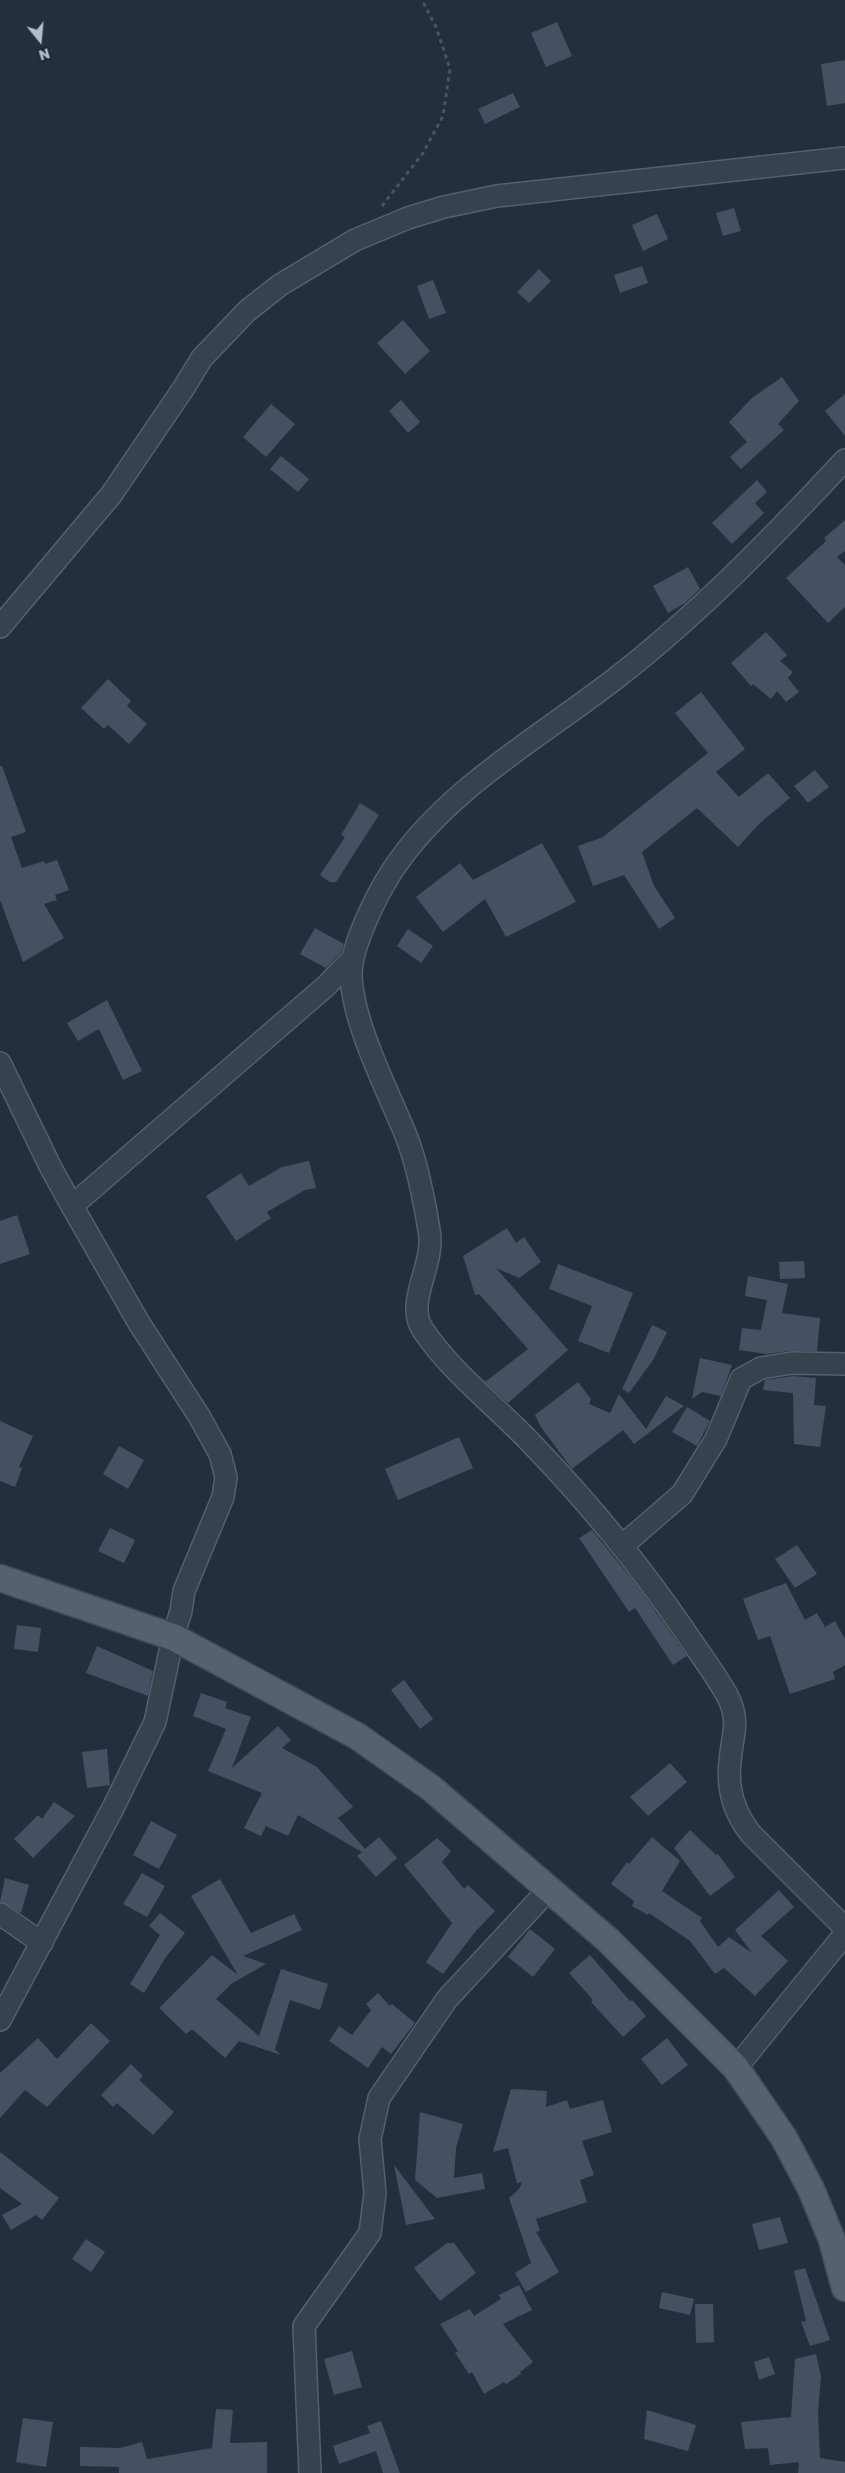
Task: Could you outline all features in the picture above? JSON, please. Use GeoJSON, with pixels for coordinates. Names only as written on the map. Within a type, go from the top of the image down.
{"type":"FeatureCollection","features":[{"type":"Feature","properties":{"kind":"main road"},"geometry":{"type":"LineString","coordinates":[[0,1578],[174,1636],[357,1736],[431,1788],[608,1940],[736,2068],[784,2138],[811,2189],[832,2240],[845,2288]]}},
{"type":"Feature","properties":{"kind":"street"},"geometry":{"type":"LineString","coordinates":[[0,628],[110,495],[183,389],[202,358],[247,312],[319,260],[348,244],[408,218],[444,207],[497,196],[845,158]]}},
{"type":"Feature","properties":{"kind":"street"},"geometry":{"type":"LineString","coordinates":[[72,1206],[326,986],[352,960],[370,913],[392,871],[420,836],[466,788],[620,674],[677,626],[801,507],[845,460]]}},
{"type":"Feature","properties":{"kind":"street"},"geometry":{"type":"LineString","coordinates":[[352,960],[355,1006],[384,1085],[408,1142],[422,1186],[431,1239],[428,1266],[418,1296],[416,1310],[421,1327],[478,1391],[530,1442],[608,1527],[704,1658],[726,1694],[736,1715],[729,1780],[739,1820],[845,1928]]}},
{"type":"Feature","properties":{"kind":"street"},"geometry":{"type":"LineString","coordinates":[[0,1063],[50,1168],[139,1323],[199,1416],[220,1454],[226,1476],[223,1497],[184,1591],[155,1722],[42,1943],[0,2020]]}},
{"type":"Feature","properties":{"kind":"street"},"geometry":{"type":"LineString","coordinates":[[622,1546],[682,1494],[716,1439],[742,1379],[761,1368],[784,1364],[845,1364]]}},
{"type":"Feature","properties":{"kind":"street"},"geometry":{"type":"LineString","coordinates":[[310,2473],[304,2326],[370,2233],[375,2193],[370,2139],[379,2098],[447,1999],[549,1889]]}},
{"type":"Feature","properties":{"kind":"street"},"geometry":{"type":"LineString","coordinates":[[0,1914],[42,1943]]}},
{"type":"Feature","properties":{"kind":"street"},"geometry":{"type":"LineString","coordinates":[[736,2068],[845,1934]]}},
{"type":"Feature","properties":{"kind":"path"},"geometry":{"type":"LineString","coordinates":[[378,211],[423,153],[443,116],[450,69],[436,27],[422,0]]}},
{"type":"Feature","properties":{"kind":"building"},"geometry":{"type":"Polygon","coordinates":[[[557,22],[572,56],[546,67],[531,33],[557,22]]]}},
{"type":"Feature","properties":{"kind":"building"},"geometry":{"type":"Polygon","coordinates":[[[845,60],[845,103],[827,106],[821,64],[845,60]]]}},
{"type":"Feature","properties":{"kind":"building"},"geometry":{"type":"Polygon","coordinates":[[[513,93],[520,107],[485,124],[478,109],[513,93]]]}},
{"type":"Feature","properties":{"kind":"building"},"geometry":{"type":"Polygon","coordinates":[[[734,208],[741,231],[723,236],[716,213],[734,208]]]}},
{"type":"Feature","properties":{"kind":"building"},"geometry":{"type":"Polygon","coordinates":[[[657,214],[668,239],[643,251],[632,225],[657,214]]]}},
{"type":"Feature","properties":{"kind":"building"},"geometry":{"type":"Polygon","coordinates":[[[642,266],[648,283],[620,293],[614,275],[642,266]]]}},
{"type":"Feature","properties":{"kind":"building"},"geometry":{"type":"Polygon","coordinates":[[[539,269],[551,281],[529,303],[517,292],[539,269]]]}},
{"type":"Feature","properties":{"kind":"building"},"geometry":{"type":"Polygon","coordinates":[[[433,280],[446,313],[429,319],[417,286],[433,280]]]}},
{"type":"Feature","properties":{"kind":"building"},"geometry":{"type":"Polygon","coordinates":[[[403,320],[430,351],[405,374],[377,343],[403,320]]]}},
{"type":"Feature","properties":{"kind":"building"},"geometry":{"type":"Polygon","coordinates":[[[782,377],[799,401],[778,424],[784,430],[741,469],[730,457],[747,442],[729,422],[752,398],[782,377]]]}},
{"type":"Feature","properties":{"kind":"building"},"geometry":{"type":"Polygon","coordinates":[[[845,394],[845,436],[825,411],[845,394]]]}},
{"type":"Feature","properties":{"kind":"building"},"geometry":{"type":"Polygon","coordinates":[[[401,400],[420,422],[408,433],[389,411],[401,400]]]}},
{"type":"Feature","properties":{"kind":"building"},"geometry":{"type":"Polygon","coordinates":[[[271,404],[295,424],[266,457],[243,437],[271,404]]]}},
{"type":"Feature","properties":{"kind":"building"},"geometry":{"type":"Polygon","coordinates":[[[281,456],[309,479],[298,492],[270,469],[281,456]]]}},
{"type":"Feature","properties":{"kind":"building"},"geometry":{"type":"Polygon","coordinates":[[[757,480],[767,492],[755,503],[764,513],[732,544],[712,523],[757,480]]]}},
{"type":"Feature","properties":{"kind":"building"},"geometry":{"type":"Polygon","coordinates":[[[845,520],[845,551],[837,557],[845,565],[845,607],[828,623],[786,578],[826,541],[824,538],[845,520]]]}},
{"type":"Feature","properties":{"kind":"building"},"geometry":{"type":"Polygon","coordinates":[[[688,567],[700,589],[685,603],[668,613],[653,586],[688,567]]]}},
{"type":"Feature","properties":{"kind":"building"},"geometry":{"type":"Polygon","coordinates":[[[766,632],[787,655],[780,661],[793,672],[788,678],[799,692],[786,702],[777,691],[771,699],[753,684],[751,686],[731,663],[766,632]]]}},
{"type":"Feature","properties":{"kind":"building"},"geometry":{"type":"Polygon","coordinates":[[[108,679],[131,701],[127,706],[147,724],[129,744],[108,725],[104,729],[81,708],[108,679]]]}},
{"type":"Feature","properties":{"kind":"building"},"geometry":{"type":"Polygon","coordinates":[[[701,692],[745,749],[716,772],[739,797],[768,773],[790,798],[760,823],[738,847],[697,808],[642,852],[654,886],[675,918],[659,929],[624,875],[593,886],[578,846],[603,837],[708,753],[675,713],[701,692]]]}},
{"type":"Feature","properties":{"kind":"building"},"geometry":{"type":"Polygon","coordinates":[[[0,766],[2,766],[26,832],[11,837],[22,868],[44,861],[45,864],[57,860],[69,890],[55,895],[57,900],[44,904],[64,938],[23,962],[0,900],[0,766]]]}},
{"type":"Feature","properties":{"kind":"building"},"geometry":{"type":"Polygon","coordinates":[[[815,770],[829,787],[808,803],[794,786],[815,770]]]}},
{"type":"Feature","properties":{"kind":"building"},"geometry":{"type":"Polygon","coordinates":[[[360,803],[379,815],[336,882],[330,882],[320,875],[345,837],[341,835],[360,803]]]}},
{"type":"Feature","properties":{"kind":"building"},"geometry":{"type":"Polygon","coordinates":[[[542,843],[576,902],[506,937],[485,899],[443,932],[416,897],[460,863],[473,880],[542,843]]]}},
{"type":"Feature","properties":{"kind":"building"},"geometry":{"type":"Polygon","coordinates":[[[315,928],[344,944],[342,951],[326,968],[300,954],[315,928]]]}},
{"type":"Feature","properties":{"kind":"building"},"geometry":{"type":"Polygon","coordinates":[[[408,929],[433,946],[421,963],[397,946],[408,929]]]}},
{"type":"Feature","properties":{"kind":"building"},"geometry":{"type":"Polygon","coordinates":[[[107,1000],[142,1071],[123,1080],[99,1029],[78,1041],[67,1023],[107,1000]]]}},
{"type":"Feature","properties":{"kind":"building"},"geometry":{"type":"Polygon","coordinates":[[[309,1161],[316,1188],[305,1190],[267,1212],[271,1218],[236,1241],[206,1196],[241,1173],[249,1186],[282,1167],[309,1161]]]}},
{"type":"Feature","properties":{"kind":"building"},"geometry":{"type":"Polygon","coordinates":[[[17,1215],[30,1254],[0,1264],[0,1221],[17,1215]]]}},
{"type":"Feature","properties":{"kind":"building"},"geometry":{"type":"Polygon","coordinates":[[[507,1228],[516,1243],[524,1237],[541,1262],[519,1278],[496,1268],[568,1350],[508,1403],[485,1382],[528,1349],[479,1294],[475,1295],[463,1256],[507,1228]]]}},
{"type":"Feature","properties":{"kind":"building"},"geometry":{"type":"Polygon","coordinates":[[[804,1261],[805,1278],[780,1279],[779,1262],[804,1261]]]}},
{"type":"Feature","properties":{"kind":"building"},"geometry":{"type":"Polygon","coordinates":[[[558,1264],[633,1293],[609,1353],[578,1341],[592,1306],[549,1289],[558,1264]]]}},
{"type":"Feature","properties":{"kind":"building"},"geometry":{"type":"Polygon","coordinates":[[[748,1276],[788,1284],[782,1313],[820,1318],[817,1351],[790,1351],[767,1354],[739,1350],[742,1328],[761,1330],[767,1300],[745,1296],[748,1276]]]}},
{"type":"Feature","properties":{"kind":"building"},"geometry":{"type":"Polygon","coordinates":[[[652,1325],[667,1332],[653,1360],[629,1393],[622,1389],[652,1325]]]}},
{"type":"Feature","properties":{"kind":"building"},"geometry":{"type":"Polygon","coordinates":[[[700,1358],[732,1365],[721,1396],[702,1392],[692,1399],[700,1358]]]}},
{"type":"Feature","properties":{"kind":"building"},"geometry":{"type":"Polygon","coordinates":[[[793,1376],[816,1378],[814,1405],[826,1406],[820,1447],[794,1444],[793,1393],[763,1390],[765,1380],[793,1376]]]}},
{"type":"Feature","properties":{"kind":"building"},"geometry":{"type":"Polygon","coordinates":[[[578,1382],[591,1399],[589,1404],[610,1413],[619,1394],[646,1429],[666,1396],[684,1406],[634,1444],[623,1430],[572,1469],[541,1427],[535,1415],[578,1382]]]}},
{"type":"Feature","properties":{"kind":"building"},"geometry":{"type":"Polygon","coordinates":[[[687,1407],[710,1421],[697,1446],[672,1432],[687,1407]]]}},
{"type":"Feature","properties":{"kind":"building"},"geometry":{"type":"Polygon","coordinates":[[[0,1421],[33,1436],[19,1467],[22,1468],[15,1487],[0,1481],[0,1421]]]}},
{"type":"Feature","properties":{"kind":"building"},"geometry":{"type":"Polygon","coordinates":[[[459,1437],[473,1468],[398,1500],[385,1469],[459,1437]]]}},
{"type":"Feature","properties":{"kind":"building"},"geometry":{"type":"Polygon","coordinates":[[[119,1446],[144,1460],[128,1489],[103,1474],[119,1446]]]}},
{"type":"Feature","properties":{"kind":"building"},"geometry":{"type":"Polygon","coordinates":[[[110,1528],[135,1540],[124,1563],[98,1551],[110,1528]]]}},
{"type":"Feature","properties":{"kind":"building"},"geometry":{"type":"Polygon","coordinates":[[[592,1530],[639,1588],[687,1656],[673,1665],[635,1608],[629,1612],[579,1538],[592,1530]]]}},
{"type":"Feature","properties":{"kind":"building"},"geometry":{"type":"Polygon","coordinates":[[[797,1545],[817,1574],[795,1588],[775,1559],[797,1545]]]}},
{"type":"Feature","properties":{"kind":"building"},"geometry":{"type":"Polygon","coordinates":[[[786,1583],[805,1620],[817,1613],[825,1627],[835,1621],[845,1639],[845,1665],[833,1672],[835,1679],[790,1694],[770,1636],[758,1640],[743,1599],[786,1583]]]}},
{"type":"Feature","properties":{"kind":"building"},"geometry":{"type":"Polygon","coordinates":[[[17,1625],[41,1628],[38,1652],[14,1649],[17,1625]]]}},
{"type":"Feature","properties":{"kind":"building"},"geometry":{"type":"Polygon","coordinates":[[[97,1646],[153,1671],[148,1696],[86,1673],[97,1646]]]}},
{"type":"Feature","properties":{"kind":"building"},"geometry":{"type":"Polygon","coordinates":[[[404,1680],[433,1719],[420,1729],[391,1690],[404,1680]]]}},
{"type":"Feature","properties":{"kind":"building"},"geometry":{"type":"Polygon","coordinates":[[[201,1693],[227,1702],[225,1708],[251,1717],[232,1768],[278,1726],[291,1740],[282,1748],[317,1767],[353,1807],[338,1818],[365,1849],[379,1837],[397,1858],[376,1877],[357,1856],[362,1852],[298,1815],[288,1836],[266,1826],[261,1836],[244,1828],[262,1793],[208,1771],[226,1729],[193,1716],[201,1693]]]}},
{"type":"Feature","properties":{"kind":"building"},"geometry":{"type":"Polygon","coordinates":[[[107,1749],[110,1785],[87,1788],[82,1752],[107,1749]]]}},
{"type":"Feature","properties":{"kind":"building"},"geometry":{"type":"Polygon","coordinates":[[[670,1763],[687,1782],[648,1816],[630,1797],[670,1763]]]}},
{"type":"Feature","properties":{"kind":"building"},"geometry":{"type":"Polygon","coordinates":[[[54,1802],[75,1816],[33,1858],[14,1839],[38,1815],[42,1819],[54,1802]]]}},
{"type":"Feature","properties":{"kind":"building"},"geometry":{"type":"Polygon","coordinates":[[[151,1821],[177,1835],[159,1869],[133,1855],[151,1821]]]}},
{"type":"Feature","properties":{"kind":"building"},"geometry":{"type":"Polygon","coordinates":[[[690,1830],[716,1855],[718,1854],[735,1877],[710,1896],[674,1848],[690,1830]]]}},
{"type":"Feature","properties":{"kind":"building"},"geometry":{"type":"Polygon","coordinates":[[[652,1837],[680,1861],[662,1891],[702,1918],[700,1921],[718,1947],[729,1937],[752,1953],[735,1930],[779,1890],[794,1907],[761,1936],[788,1961],[755,1996],[724,1968],[715,1974],[690,1941],[649,1913],[648,1915],[632,1906],[634,1901],[611,1884],[627,1862],[629,1864],[652,1837]]]}},
{"type":"Feature","properties":{"kind":"building"},"geometry":{"type":"Polygon","coordinates":[[[437,1838],[451,1851],[442,1862],[464,1889],[468,1885],[495,1911],[475,1932],[443,1974],[426,1962],[452,1923],[404,1865],[437,1838]]]}},
{"type":"Feature","properties":{"kind":"building"},"geometry":{"type":"Polygon","coordinates":[[[142,1873],[165,1886],[147,1917],[123,1904],[142,1873]]]}},
{"type":"Feature","properties":{"kind":"building"},"geometry":{"type":"Polygon","coordinates":[[[5,1878],[29,1885],[21,1913],[0,1902],[5,1878]]]}},
{"type":"Feature","properties":{"kind":"building"},"geometry":{"type":"Polygon","coordinates":[[[220,1879],[251,1933],[294,1914],[302,1930],[243,1956],[266,1964],[231,1984],[216,1999],[259,2036],[281,1969],[328,1984],[320,2010],[290,2000],[275,2049],[281,2055],[239,2041],[225,2058],[192,2029],[186,2034],[159,2008],[212,1955],[238,1975],[191,1896],[220,1879]]]}},
{"type":"Feature","properties":{"kind":"building"},"geometry":{"type":"Polygon","coordinates":[[[160,1913],[185,1933],[166,1957],[144,1993],[130,1984],[160,1935],[149,1926],[160,1913]]]}},
{"type":"Feature","properties":{"kind":"building"},"geometry":{"type":"Polygon","coordinates":[[[530,1929],[555,1949],[533,1977],[508,1957],[530,1929]]]}},
{"type":"Feature","properties":{"kind":"building"},"geometry":{"type":"Polygon","coordinates":[[[590,1955],[630,2001],[632,2000],[646,2016],[623,2037],[591,2002],[593,2000],[569,1973],[590,1955]]]}},
{"type":"Feature","properties":{"kind":"building"},"geometry":{"type":"Polygon","coordinates":[[[378,1993],[390,2006],[392,2004],[415,2023],[391,2054],[382,2047],[368,2068],[329,2041],[339,2026],[352,2035],[371,2010],[366,2004],[378,1993]]]}},
{"type":"Feature","properties":{"kind":"building"},"geometry":{"type":"Polygon","coordinates":[[[91,2023],[110,2041],[47,2107],[25,2090],[0,2118],[0,2073],[38,2038],[57,2059],[91,2023]]]}},
{"type":"Feature","properties":{"kind":"building"},"geometry":{"type":"Polygon","coordinates":[[[667,2038],[688,2065],[662,2085],[641,2059],[667,2038]]]}},
{"type":"Feature","properties":{"kind":"building"},"geometry":{"type":"Polygon","coordinates":[[[131,2064],[143,2076],[139,2080],[174,2112],[153,2135],[117,2103],[113,2107],[101,2095],[131,2064]]]}},
{"type":"Feature","properties":{"kind":"building"},"geometry":{"type":"Polygon","coordinates":[[[511,2089],[547,2091],[546,2107],[567,2100],[570,2109],[603,2100],[612,2132],[582,2141],[594,2175],[580,2180],[587,2202],[536,2219],[540,2231],[536,2232],[559,2272],[526,2292],[515,2273],[531,2263],[509,2198],[519,2189],[522,2182],[517,2183],[508,2148],[493,2152],[511,2089]]]}},
{"type":"Feature","properties":{"kind":"building"},"geometry":{"type":"Polygon","coordinates":[[[420,2112],[463,2124],[456,2148],[454,2178],[482,2173],[485,2189],[437,2198],[415,2180],[420,2112]]]}},
{"type":"Feature","properties":{"kind":"building"},"geometry":{"type":"Polygon","coordinates":[[[0,2152],[59,2198],[42,2220],[36,2215],[11,2230],[2,2215],[22,2204],[0,2188],[0,2152]]]}},
{"type":"Feature","properties":{"kind":"building"},"geometry":{"type":"Polygon","coordinates":[[[394,2165],[435,2219],[406,2225],[394,2165]]]}},
{"type":"Feature","properties":{"kind":"building"},"geometry":{"type":"Polygon","coordinates":[[[780,2217],[788,2243],[759,2250],[752,2224],[780,2217]]]}},
{"type":"Feature","properties":{"kind":"building"},"geometry":{"type":"Polygon","coordinates":[[[86,2239],[105,2252],[91,2272],[72,2259],[86,2239]]]}},
{"type":"Feature","properties":{"kind":"building"},"geometry":{"type":"Polygon","coordinates":[[[447,2243],[454,2243],[476,2273],[440,2301],[414,2268],[447,2243]]]}},
{"type":"Feature","properties":{"kind":"building"},"geometry":{"type":"Polygon","coordinates":[[[805,2268],[830,2340],[810,2346],[801,2322],[806,2321],[794,2271],[805,2268]]]}},
{"type":"Feature","properties":{"kind":"building"},"geometry":{"type":"Polygon","coordinates":[[[519,2285],[532,2310],[503,2324],[533,2362],[520,2372],[521,2374],[506,2384],[504,2382],[484,2394],[472,2372],[469,2374],[455,2353],[458,2351],[440,2324],[470,2309],[474,2316],[501,2299],[499,2295],[519,2285]]]}},
{"type":"Feature","properties":{"kind":"building"},"geometry":{"type":"Polygon","coordinates":[[[662,2292],[694,2299],[690,2315],[659,2308],[662,2292]]]}},
{"type":"Feature","properties":{"kind":"building"},"geometry":{"type":"Polygon","coordinates":[[[695,2304],[713,2304],[714,2342],[696,2343],[695,2304]]]}},
{"type":"Feature","properties":{"kind":"building"},"geometry":{"type":"Polygon","coordinates":[[[352,2351],[362,2387],[334,2395],[324,2359],[352,2351]]]}},
{"type":"Feature","properties":{"kind":"building"},"geometry":{"type":"Polygon","coordinates":[[[816,2354],[821,2376],[818,2413],[820,2458],[845,2462],[845,2473],[798,2473],[799,2462],[770,2465],[768,2448],[745,2449],[741,2422],[791,2417],[795,2359],[816,2354]]]}},
{"type":"Feature","properties":{"kind":"building"},"geometry":{"type":"Polygon","coordinates":[[[769,2357],[775,2374],[759,2380],[754,2362],[769,2357]]]}},
{"type":"Feature","properties":{"kind":"building"},"geometry":{"type":"Polygon","coordinates":[[[216,2409],[233,2410],[230,2443],[267,2442],[267,2473],[119,2473],[119,2467],[80,2466],[80,2447],[120,2448],[142,2442],[147,2459],[212,2448],[216,2409]]]}},
{"type":"Feature","properties":{"kind":"building"},"geometry":{"type":"Polygon","coordinates":[[[647,2410],[696,2425],[688,2451],[644,2439],[647,2410]]]}},
{"type":"Feature","properties":{"kind":"building"},"geometry":{"type":"Polygon","coordinates":[[[23,2418],[53,2422],[46,2467],[16,2462],[23,2418]]]}},
{"type":"Feature","properties":{"kind":"building"},"geometry":{"type":"Polygon","coordinates":[[[381,2421],[400,2473],[383,2473],[376,2451],[339,2464],[333,2446],[370,2433],[367,2426],[381,2421]]]}}]}
